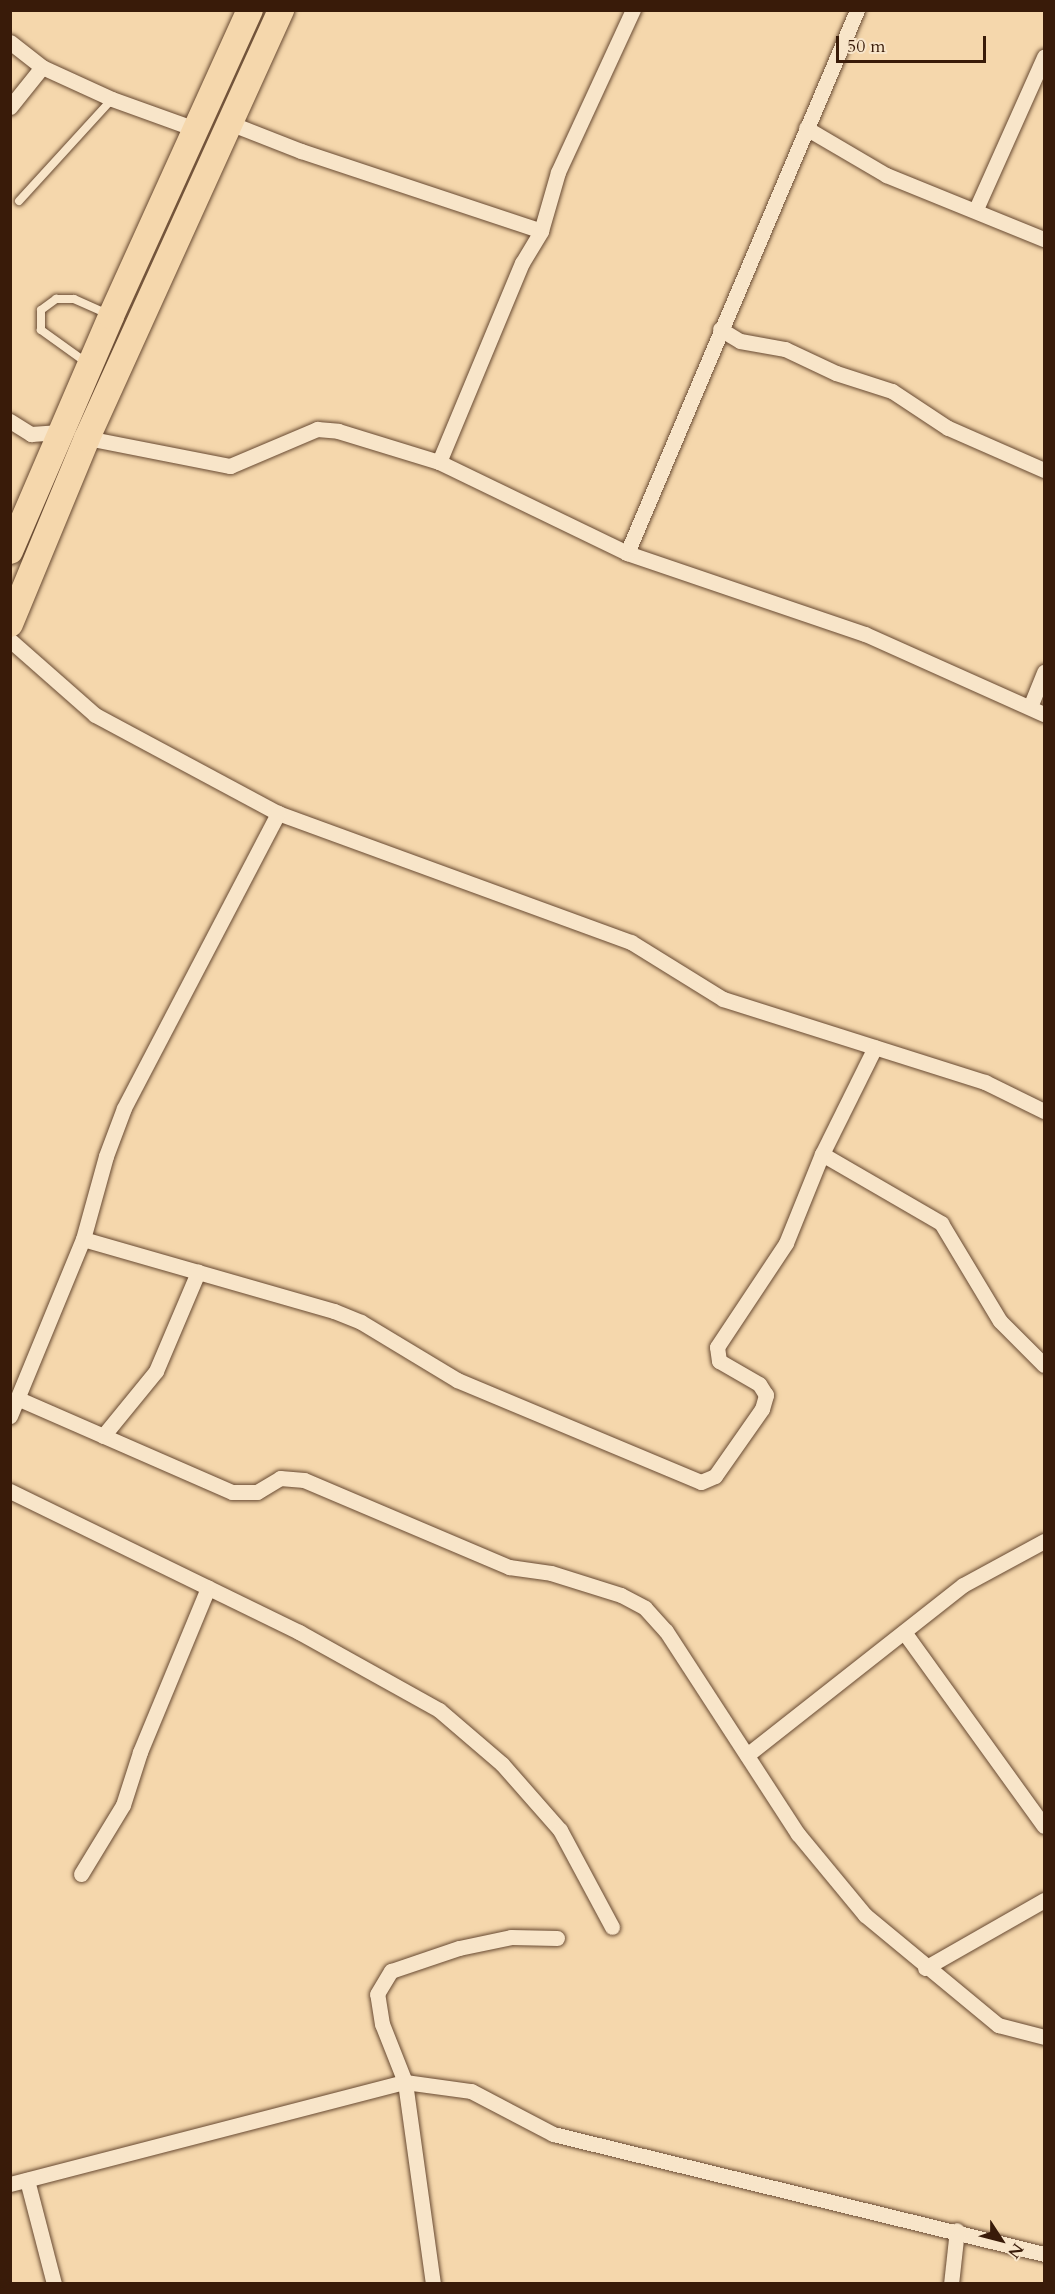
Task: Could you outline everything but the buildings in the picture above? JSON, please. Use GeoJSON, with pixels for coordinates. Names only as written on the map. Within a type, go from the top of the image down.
{"type":"FeatureCollection","features":[{"type":"Feature","properties":{"kind":"highway"},"geometry":{"type":"LineString","coordinates":[[10,551],[111,316],[198,130],[250,10]]}},
{"type":"Feature","properties":{"kind":"highway"},"geometry":{"type":"LineString","coordinates":[[10,624],[87,438],[232,124],[281,10]]}},
{"type":"Feature","properties":{"kind":"street"},"geometry":{"type":"LineString","coordinates":[[439,462],[522,263],[541,231],[558,172],[633,10]]}},
{"type":"Feature","properties":{"kind":"street"},"geometry":{"type":"LineString","coordinates":[[627,553],[857,10]]}},
{"type":"Feature","properties":{"kind":"street"},"geometry":{"type":"LineString","coordinates":[[10,42],[42,67],[112,99],[198,130]]}},
{"type":"Feature","properties":{"kind":"street"},"geometry":{"type":"LineString","coordinates":[[976,209],[1044,57]]}},
{"type":"Feature","properties":{"kind":"street"},"geometry":{"type":"LineString","coordinates":[[10,107],[42,67]]}},
{"type":"Feature","properties":{"kind":"street"},"geometry":{"type":"LineString","coordinates":[[232,124],[300,151],[541,231]]}},
{"type":"Feature","properties":{"kind":"street"},"geometry":{"type":"LineString","coordinates":[[806,128],[886,175],[976,209],[1044,239]]}},
{"type":"Feature","properties":{"kind":"street"},"geometry":{"type":"LineString","coordinates":[[720,329],[740,341],[785,349],[836,373],[892,391],[948,428],[1044,470]]}},
{"type":"Feature","properties":{"kind":"street"},"geometry":{"type":"LineString","coordinates":[[10,421],[31,434],[60,432]]}},
{"type":"Feature","properties":{"kind":"street"},"geometry":{"type":"LineString","coordinates":[[87,438],[230,466],[317,429],[338,431],[439,462],[627,553],[865,633],[1044,714]]}},
{"type":"Feature","properties":{"kind":"street"},"geometry":{"type":"LineString","coordinates":[[10,640],[95,715],[278,813],[631,942],[723,999],[985,1082],[1044,1110]]}},
{"type":"Feature","properties":{"kind":"street"},"geometry":{"type":"LineString","coordinates":[[1030,707],[1044,672]]}},
{"type":"Feature","properties":{"kind":"street"},"geometry":{"type":"LineString","coordinates":[[10,1416],[19,1399],[83,1239],[106,1156],[124,1108],[278,813]]}},
{"type":"Feature","properties":{"kind":"street"},"geometry":{"type":"LineString","coordinates":[[83,1239],[362,1322],[458,1380],[701,1482],[715,1476],[762,1409],[766,1395],[759,1384],[719,1361],[717,1347],[786,1243],[822,1154],[875,1047]]}},
{"type":"Feature","properties":{"kind":"street"},"geometry":{"type":"LineString","coordinates":[[822,1154],[941,1223],[1000,1321],[1044,1365]]}},
{"type":"Feature","properties":{"kind":"street"},"geometry":{"type":"LineString","coordinates":[[103,1436],[156,1371],[198,1272]]}},
{"type":"Feature","properties":{"kind":"street"},"geometry":{"type":"LineString","coordinates":[[19,1399],[232,1492],[257,1492],[280,1478],[304,1480],[509,1567],[551,1573],[621,1594],[645,1608],[666,1631],[798,1834],[858,1906],[925,1968],[998,2025],[1044,2037]]}},
{"type":"Feature","properties":{"kind":"street"},"geometry":{"type":"LineString","coordinates":[[10,1491],[309,1637],[439,1710],[470,1734],[560,1830],[612,1927]]}},
{"type":"Feature","properties":{"kind":"street"},"geometry":{"type":"LineString","coordinates":[[747,1755],[963,1585],[1044,1541]]}},
{"type":"Feature","properties":{"kind":"street"},"geometry":{"type":"LineString","coordinates":[[81,1874],[123,1805],[140,1752],[208,1588]]}},
{"type":"Feature","properties":{"kind":"street"},"geometry":{"type":"LineString","coordinates":[[904,1632],[1044,1826]]}},
{"type":"Feature","properties":{"kind":"street"},"geometry":{"type":"LineString","coordinates":[[925,1968],[1044,1900]]}},
{"type":"Feature","properties":{"kind":"street"},"geometry":{"type":"LineString","coordinates":[[433,2283],[405,2082],[382,2024],[377,1994],[391,1971],[459,1948],[511,1937],[557,1938]]}},
{"type":"Feature","properties":{"kind":"street"},"geometry":{"type":"LineString","coordinates":[[10,2184],[405,2082],[471,2091],[553,2134],[957,2230],[1044,2254]]}},
{"type":"Feature","properties":{"kind":"street"},"geometry":{"type":"LineString","coordinates":[[27,2180],[54,2283]]}},
{"type":"Feature","properties":{"kind":"street"},"geometry":{"type":"LineString","coordinates":[[951,2283],[957,2230]]}},
{"type":"Feature","properties":{"kind":"lane"},"geometry":{"type":"LineString","coordinates":[[18,201],[112,99]]}},
{"type":"Feature","properties":{"kind":"lane"},"geometry":{"type":"LineString","coordinates":[[90,364],[62,348],[41,330],[41,310],[56,299],[74,299],[111,316]]}}]}
